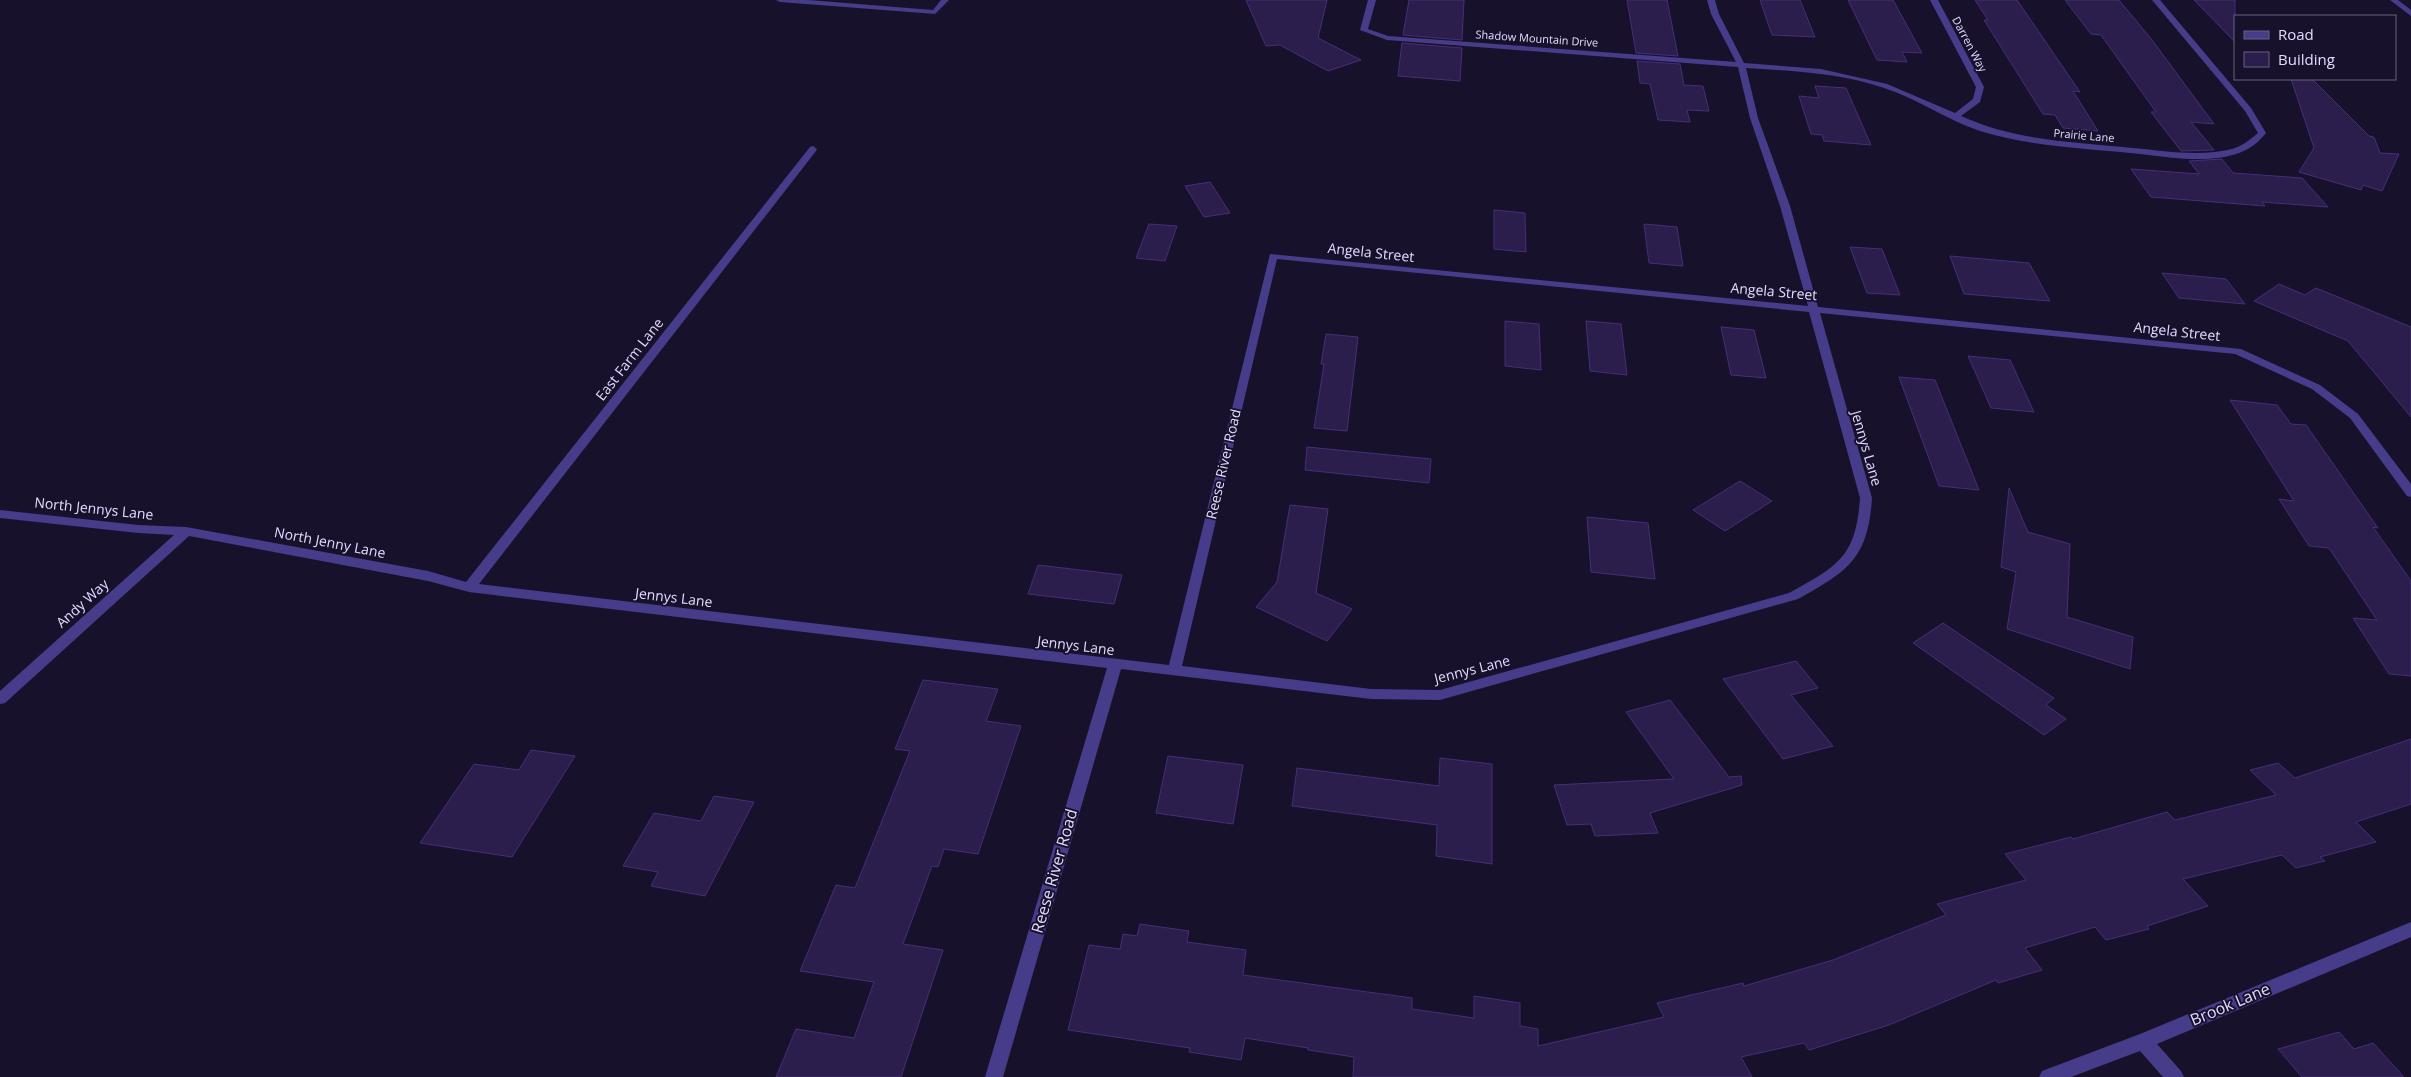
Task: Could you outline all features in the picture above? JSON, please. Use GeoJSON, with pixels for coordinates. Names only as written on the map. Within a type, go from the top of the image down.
{"type":"FeatureCollection","features":[{"type":"Feature","properties":{"kind":"street"},"geometry":{"type":"LineString","coordinates":[[780,0],[935,12],[945,0]]}},
{"type":"Feature","properties":{"kind":"street","name":"Shadow Mountain Drive"},"geometry":{"type":"LineString","coordinates":[[1372,0],[1364,30],[1387,38],[1741,64]]}},
{"type":"Feature","properties":{"kind":"street","name":"Jennys Lane"},"geometry":{"type":"LineString","coordinates":[[468,587],[1371,694],[1440,695],[1793,596],[1836,573],[1856,550],[1865,524],[1866,498],[1785,206],[1754,118],[1741,64],[1714,14],[1712,0]]}},
{"type":"Feature","properties":{"kind":"street","name":"Darren Way"},"geometry":{"type":"LineString","coordinates":[[1934,0],[1980,87],[1977,100],[1954,118]]}},
{"type":"Feature","properties":{"kind":"street","name":"Prairie Lane"},"geometry":{"type":"LineString","coordinates":[[1741,64],[1820,71],[1887,86],[1954,118],[2006,136],[2041,142],[2146,152],[2212,155],[2236,151],[2252,143],[2262,133],[2248,110],[2156,0]]}},
{"type":"Feature","properties":{"kind":"street"},"geometry":{"type":"LineString","coordinates":[[2394,0],[2411,14]]}},
{"type":"Feature","properties":{"kind":"street","name":"East Farm Lane"},"geometry":{"type":"LineString","coordinates":[[468,587],[814,149]]}},
{"type":"Feature","properties":{"kind":"street","name":"Angela Street"},"geometry":{"type":"LineString","coordinates":[[1273,256],[2237,351],[2316,387],[2354,416],[2411,493]]}},
{"type":"Feature","properties":{"kind":"street","name":"Reese River Road"},"geometry":{"type":"LineString","coordinates":[[1174,672],[1273,256]]}},
{"type":"Feature","properties":{"kind":"street","name":"North Jennys Lane"},"geometry":{"type":"LineString","coordinates":[[0,514],[138,529],[186,531]]}},
{"type":"Feature","properties":{"kind":"street","name":"North Jenny Lane"},"geometry":{"type":"LineString","coordinates":[[186,531],[428,576],[468,587]]}},
{"type":"Feature","properties":{"kind":"street","name":"Andy Way"},"geometry":{"type":"LineString","coordinates":[[0,699],[186,531]]}},
{"type":"Feature","properties":{"kind":"street","name":"Reese River Road"},"geometry":{"type":"LineString","coordinates":[[994,1077],[1114,665]]}},
{"type":"Feature","properties":{"kind":"street","name":"Brook Lane"},"geometry":{"type":"LineString","coordinates":[[2048,1077],[2142,1041],[2411,929]]}},
{"type":"Feature","properties":{"kind":"street"},"geometry":{"type":"LineString","coordinates":[[2142,1041],[2174,1077]]}},
{"type":"Feature","properties":{"kind":"building"},"geometry":{"type":"Polygon","coordinates":[[[1246,0],[1327,0],[1318,38],[1361,60],[1328,71],[1280,45],[1266,46],[1246,0]]]}},
{"type":"Feature","properties":{"kind":"building"},"geometry":{"type":"Polygon","coordinates":[[[1409,0],[1464,0],[1462,40],[1403,35],[1409,0]]]}},
{"type":"Feature","properties":{"kind":"building"},"geometry":{"type":"Polygon","coordinates":[[[1627,0],[1667,0],[1678,56],[1636,53],[1627,0]]]}},
{"type":"Feature","properties":{"kind":"building"},"geometry":{"type":"Polygon","coordinates":[[[1760,0],[1800,0],[1815,37],[1772,35],[1760,0]]]}},
{"type":"Feature","properties":{"kind":"building"},"geometry":{"type":"Polygon","coordinates":[[[1848,0],[1893,0],[1922,53],[1902,52],[1907,62],[1877,60],[1848,0]]]}},
{"type":"Feature","properties":{"kind":"building"},"geometry":{"type":"Polygon","coordinates":[[[1975,0],[2017,0],[2080,92],[2073,91],[2098,131],[2063,128],[2055,115],[2043,114],[1984,20],[1988,20],[1975,0]]]}},
{"type":"Feature","properties":{"kind":"building"},"geometry":{"type":"Polygon","coordinates":[[[2065,0],[2119,0],[2152,40],[2214,124],[2191,122],[2214,150],[2181,151],[2151,112],[2156,112],[2101,35],[2091,34],[2065,0]]]}},
{"type":"Feature","properties":{"kind":"building"},"geometry":{"type":"Polygon","coordinates":[[[2194,0],[2235,0],[2234,41],[2194,0]]]}},
{"type":"Feature","properties":{"kind":"building"},"geometry":{"type":"Polygon","coordinates":[[[1402,43],[1462,48],[1460,81],[1398,76],[1402,43]]]}},
{"type":"Feature","properties":{"kind":"building"},"geometry":{"type":"Polygon","coordinates":[[[1637,61],[1680,64],[1684,85],[1703,86],[1709,111],[1687,110],[1690,122],[1658,120],[1650,84],[1640,83],[1637,61]]]}},
{"type":"Feature","properties":{"kind":"building"},"geometry":{"type":"Polygon","coordinates":[[[2291,80],[2313,80],[2369,136],[2374,137],[2380,153],[2399,154],[2382,191],[2363,185],[2361,190],[2299,172],[2314,148],[2291,80]]]}},
{"type":"Feature","properties":{"kind":"building"},"geometry":{"type":"Polygon","coordinates":[[[1815,86],[1846,88],[1871,145],[1824,141],[1822,135],[1811,134],[1799,96],[1819,98],[1815,86]]]}},
{"type":"Feature","properties":{"kind":"building"},"geometry":{"type":"Polygon","coordinates":[[[2222,159],[2233,173],[2302,178],[2328,207],[2262,202],[2265,206],[2151,197],[2131,169],[2199,174],[2189,161],[2222,159]]]}},
{"type":"Feature","properties":{"kind":"building"},"geometry":{"type":"Polygon","coordinates":[[[1210,182],[1230,213],[1204,217],[1185,186],[1210,182]]]}},
{"type":"Feature","properties":{"kind":"building"},"geometry":{"type":"Polygon","coordinates":[[[1494,210],[1525,213],[1526,252],[1494,249],[1494,210]]]}},
{"type":"Feature","properties":{"kind":"building"},"geometry":{"type":"Polygon","coordinates":[[[1149,224],[1177,226],[1165,261],[1136,258],[1149,224]]]}},
{"type":"Feature","properties":{"kind":"building"},"geometry":{"type":"Polygon","coordinates":[[[1644,224],[1677,227],[1683,266],[1649,263],[1644,224]]]}},
{"type":"Feature","properties":{"kind":"building"},"geometry":{"type":"Polygon","coordinates":[[[1850,247],[1882,249],[1900,295],[1867,293],[1850,247]]]}},
{"type":"Feature","properties":{"kind":"building"},"geometry":{"type":"Polygon","coordinates":[[[1950,256],[2029,263],[2050,301],[1964,294],[1950,256]]]}},
{"type":"Feature","properties":{"kind":"building"},"geometry":{"type":"Polygon","coordinates":[[[2162,273],[2226,279],[2245,304],[2179,298],[2162,273]]]}},
{"type":"Feature","properties":{"kind":"building"},"geometry":{"type":"Polygon","coordinates":[[[2279,284],[2305,295],[2316,288],[2411,327],[2411,417],[2348,341],[2254,301],[2279,284]]]}},
{"type":"Feature","properties":{"kind":"building"},"geometry":{"type":"Polygon","coordinates":[[[1505,321],[1539,324],[1541,370],[1505,366],[1505,321]]]}},
{"type":"Feature","properties":{"kind":"building"},"geometry":{"type":"Polygon","coordinates":[[[1586,321],[1621,324],[1627,375],[1590,371],[1586,321]]]}},
{"type":"Feature","properties":{"kind":"building"},"geometry":{"type":"Polygon","coordinates":[[[1721,327],[1754,330],[1766,378],[1731,375],[1721,327]]]}},
{"type":"Feature","properties":{"kind":"building"},"geometry":{"type":"Polygon","coordinates":[[[1326,334],[1358,337],[1347,431],[1314,428],[1324,364],[1321,364],[1326,334]]]}},
{"type":"Feature","properties":{"kind":"building"},"geometry":{"type":"Polygon","coordinates":[[[1968,356],[2010,360],[2034,412],[1991,408],[1968,356]]]}},
{"type":"Feature","properties":{"kind":"building"},"geometry":{"type":"Polygon","coordinates":[[[1899,377],[1935,380],[1979,490],[1939,486],[1899,377]]]}},
{"type":"Feature","properties":{"kind":"building"},"geometry":{"type":"Polygon","coordinates":[[[2230,400],[2277,405],[2291,424],[2306,425],[2378,528],[2373,527],[2411,581],[2411,676],[2389,674],[2353,618],[2377,620],[2329,548],[2309,546],[2279,499],[2294,501],[2230,400]]]}},
{"type":"Feature","properties":{"kind":"building"},"geometry":{"type":"Polygon","coordinates":[[[1307,447],[1431,459],[1429,483],[1305,470],[1307,447]]]}},
{"type":"Feature","properties":{"kind":"building"},"geometry":{"type":"Polygon","coordinates":[[[1740,481],[1772,501],[1725,531],[1693,510],[1740,481]]]}},
{"type":"Feature","properties":{"kind":"building"},"geometry":{"type":"Polygon","coordinates":[[[2009,488],[2028,532],[2070,544],[2067,617],[2133,637],[2130,669],[2007,629],[2016,572],[2001,567],[2009,488]]]}},
{"type":"Feature","properties":{"kind":"building"},"geometry":{"type":"Polygon","coordinates":[[[1290,505],[1328,509],[1316,593],[1352,609],[1327,641],[1256,607],[1277,582],[1290,505]]]}},
{"type":"Feature","properties":{"kind":"building"},"geometry":{"type":"Polygon","coordinates":[[[1587,517],[1648,523],[1655,579],[1591,572],[1587,517]]]}},
{"type":"Feature","properties":{"kind":"building"},"geometry":{"type":"Polygon","coordinates":[[[1038,565],[1122,575],[1114,604],[1028,594],[1038,565]]]}},
{"type":"Feature","properties":{"kind":"building"},"geometry":{"type":"Polygon","coordinates":[[[1943,623],[2054,698],[2046,705],[2066,719],[2044,735],[1913,643],[1943,623]]]}},
{"type":"Feature","properties":{"kind":"building"},"geometry":{"type":"Polygon","coordinates":[[[1796,661],[1818,688],[1791,695],[1833,746],[1783,759],[1723,679],[1796,661]]]}},
{"type":"Feature","properties":{"kind":"building"},"geometry":{"type":"Polygon","coordinates":[[[923,680],[998,689],[986,721],[1021,726],[978,854],[944,849],[938,867],[932,866],[903,944],[943,950],[901,1077],[776,1077],[796,1029],[854,1038],[874,982],[800,971],[836,885],[855,888],[910,751],[895,749],[923,680]]]}},
{"type":"Feature","properties":{"kind":"building"},"geometry":{"type":"Polygon","coordinates":[[[1670,700],[1729,777],[1741,776],[1742,785],[1650,813],[1658,833],[1595,836],[1591,824],[1567,825],[1554,785],[1674,779],[1626,712],[1670,700]]]}},
{"type":"Feature","properties":{"kind":"building"},"geometry":{"type":"Polygon","coordinates":[[[2411,739],[2411,804],[2356,822],[2376,842],[2320,857],[2325,861],[2296,868],[2282,855],[2183,879],[2208,906],[2147,926],[2149,929],[2106,940],[2095,927],[2025,948],[2042,970],[1998,983],[1996,980],[1889,1025],[1809,1050],[1804,1043],[1741,1057],[1752,1077],[1353,1077],[1354,1057],[1308,1050],[1308,1048],[1245,1038],[1241,1060],[1189,1052],[1190,1048],[1068,1030],[1089,945],[1120,949],[1123,934],[1137,936],[1140,924],[1189,931],[1187,942],[1246,950],[1243,975],[1412,998],[1412,1009],[1474,1018],[1474,996],[1520,1003],[1520,1026],[1538,1029],[1538,1046],[1664,1017],[1657,1003],[1743,983],[1744,986],[1833,960],[1946,915],[1937,904],[2026,880],[2005,854],[2071,837],[2073,839],[2167,812],[2175,820],[2276,795],[2250,770],[2278,763],[2295,778],[2411,739]]]}},
{"type":"Feature","properties":{"kind":"building"},"geometry":{"type":"Polygon","coordinates":[[[531,750],[575,756],[512,857],[420,843],[474,764],[519,770],[531,750]]]}},
{"type":"Feature","properties":{"kind":"building"},"geometry":{"type":"Polygon","coordinates":[[[1168,756],[1243,765],[1233,824],[1156,813],[1168,756]]]}},
{"type":"Feature","properties":{"kind":"building"},"geometry":{"type":"Polygon","coordinates":[[[1440,758],[1492,764],[1492,864],[1436,856],[1437,825],[1292,806],[1297,768],[1439,786],[1440,758]]]}},
{"type":"Feature","properties":{"kind":"building"},"geometry":{"type":"Polygon","coordinates":[[[714,796],[754,802],[705,896],[651,886],[658,872],[623,866],[654,813],[701,821],[714,796]]]}},
{"type":"Feature","properties":{"kind":"building"},"geometry":{"type":"Polygon","coordinates":[[[2339,1032],[2354,1049],[2373,1043],[2404,1077],[2302,1077],[2278,1049],[2339,1032]]]}}]}
